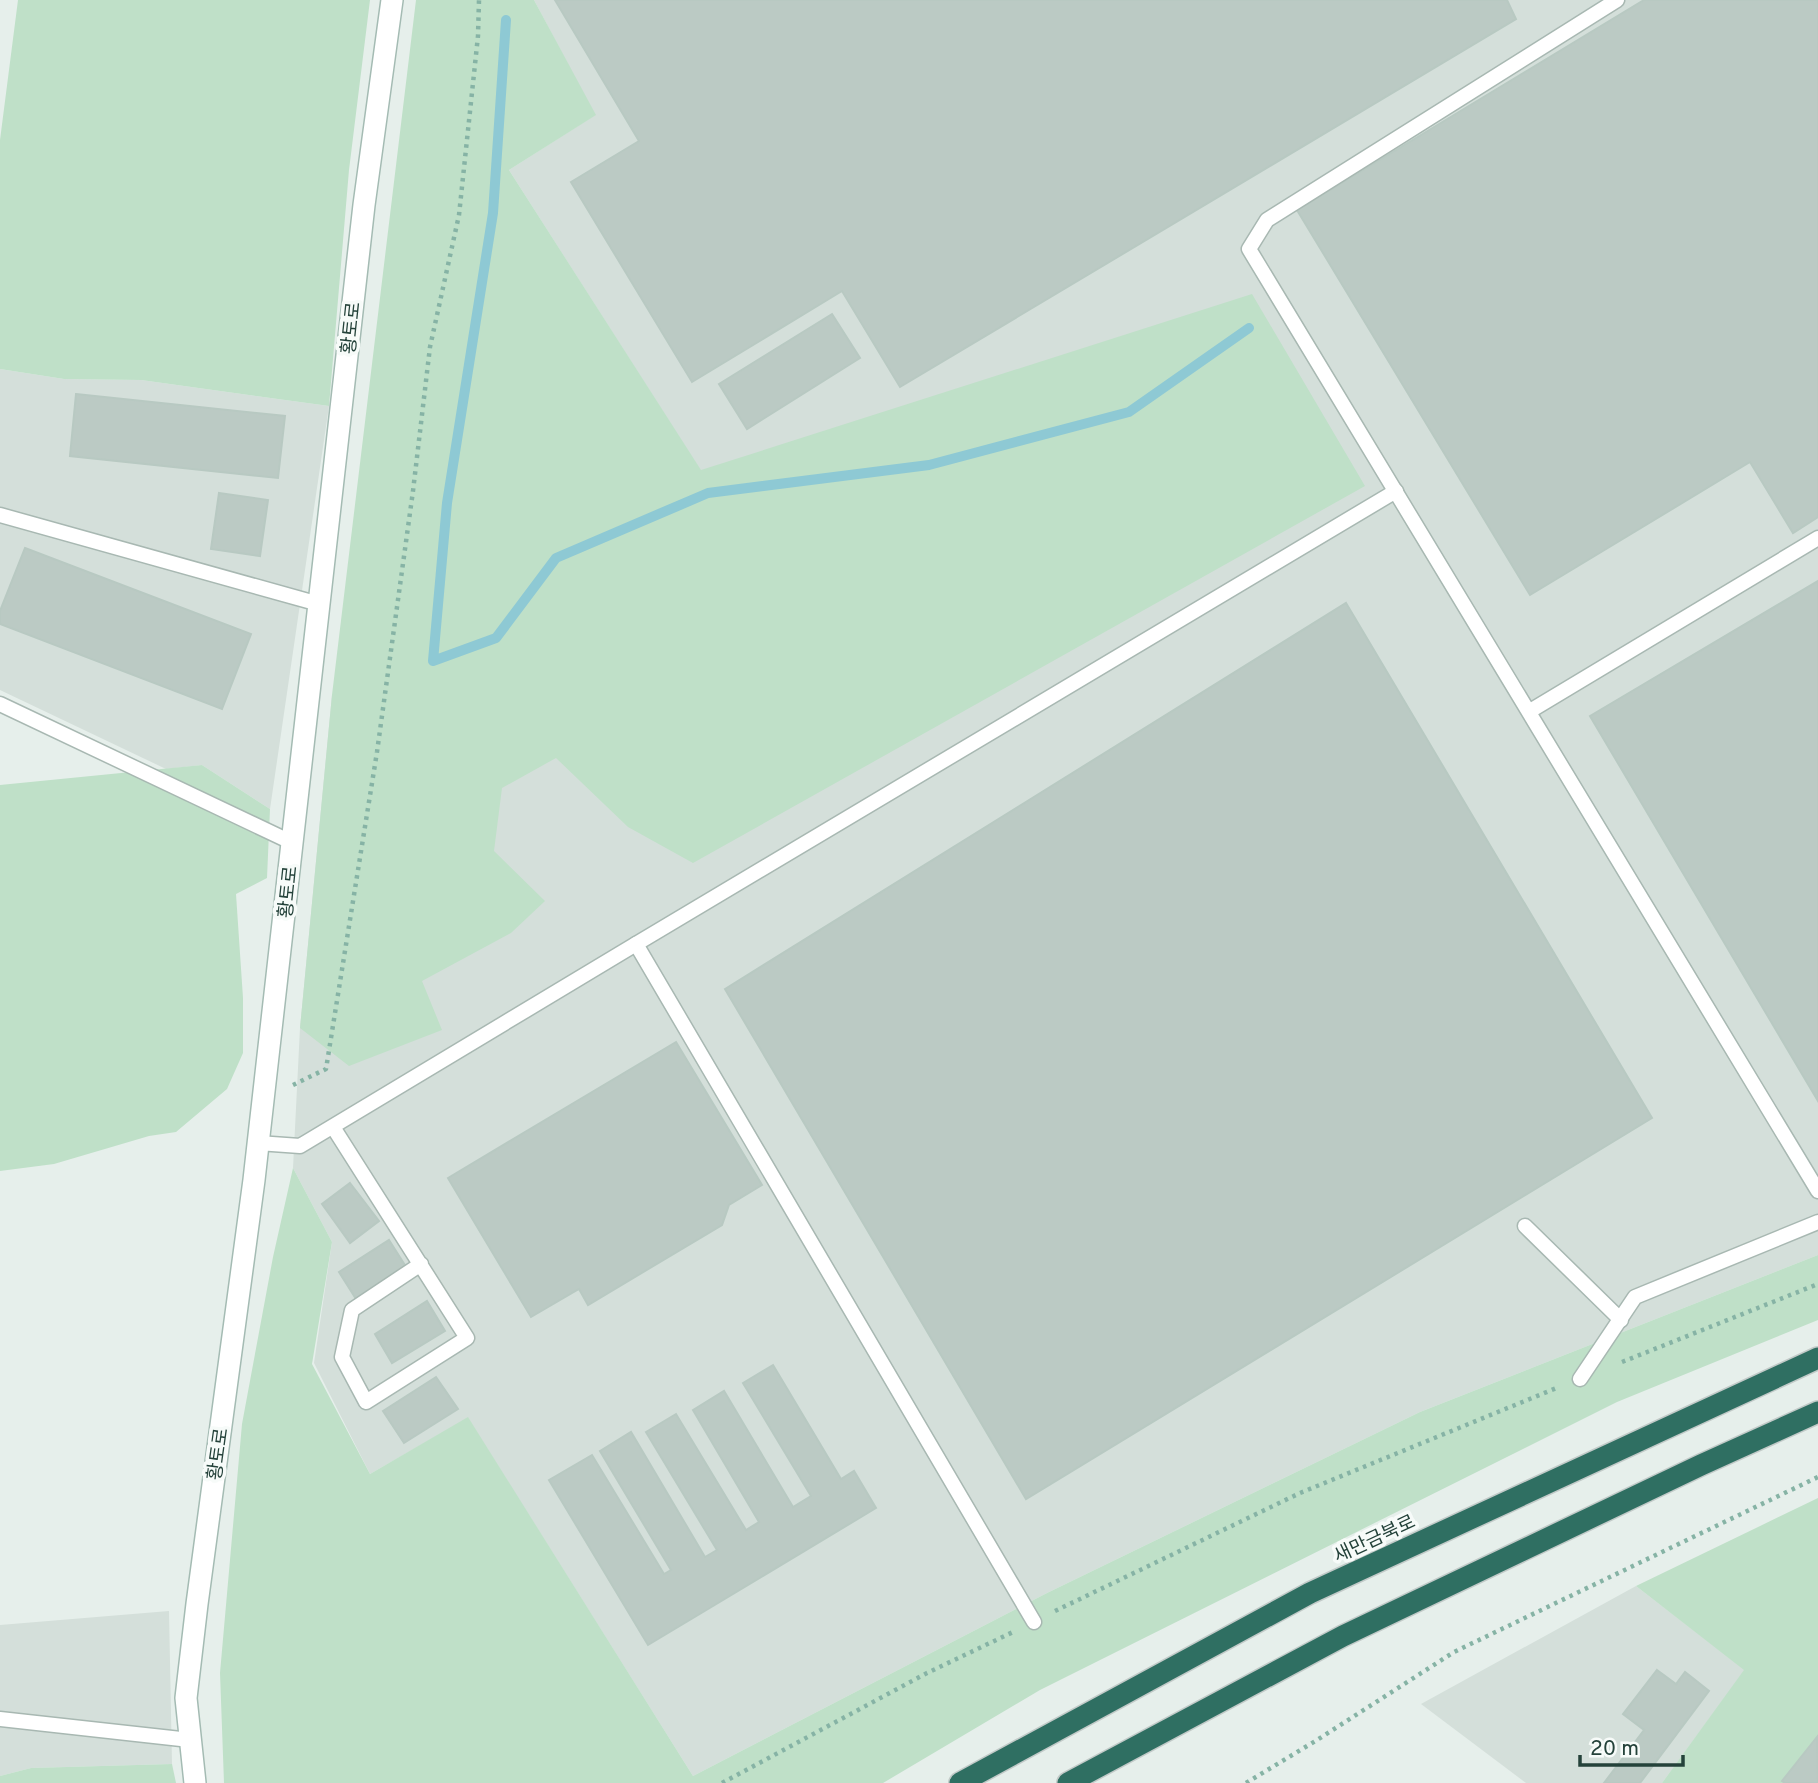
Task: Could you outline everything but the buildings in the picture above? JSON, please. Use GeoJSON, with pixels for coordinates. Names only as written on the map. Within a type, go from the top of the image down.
{"type":"FeatureCollection","features":[{"type":"Feature","properties":{"kind":"highway","name":"새만금북로"},"geometry":{"type":"LineString","coordinates":[[960,1783],[1310,1593],[1818,1358]]}},
{"type":"Feature","properties":{"kind":"highway"},"geometry":{"type":"LineString","coordinates":[[1068,1783],[1343,1636],[1818,1412]]}},
{"type":"Feature","properties":{"kind":"main road","name":"황토로"},"geometry":{"type":"LineString","coordinates":[[195,1783],[186,1698],[264,1099],[364,205],[392,0]]}},
{"type":"Feature","properties":{"kind":"lane"},"geometry":{"type":"LineString","coordinates":[[1618,0],[1267,220],[1249,248],[1818,1191]]}},
{"type":"Feature","properties":{"kind":"lane"},"geometry":{"type":"LineString","coordinates":[[258,1143],[300,1146],[1396,491]]}},
{"type":"Feature","properties":{"kind":"lane"},"geometry":{"type":"LineString","coordinates":[[0,515],[319,604]]}},
{"type":"Feature","properties":{"kind":"lane"},"geometry":{"type":"LineString","coordinates":[[1530,712],[1818,538]]}},
{"type":"Feature","properties":{"kind":"lane"},"geometry":{"type":"LineString","coordinates":[[0,704],[293,843]]}},
{"type":"Feature","properties":{"kind":"lane"},"geometry":{"type":"LineString","coordinates":[[636,944],[1034,1622]]}},
{"type":"Feature","properties":{"kind":"lane"},"geometry":{"type":"LineString","coordinates":[[333,1127],[421,1264],[467,1338],[366,1402],[342,1357],[352,1310],[421,1264]]}},
{"type":"Feature","properties":{"kind":"lane"},"geometry":{"type":"LineString","coordinates":[[1580,1379],[1635,1297],[1818,1222]]}},
{"type":"Feature","properties":{"kind":"lane"},"geometry":{"type":"LineString","coordinates":[[1525,1226],[1622,1320]]}},
{"type":"Feature","properties":{"kind":"lane"},"geometry":{"type":"LineString","coordinates":[[0,1719],[190,1740]]}},
{"type":"Feature","properties":{"kind":"path"},"geometry":{"type":"LineString","coordinates":[[264,1099],[326,1069],[377,752],[414,491],[430,347],[459,215],[478,36],[479,0]]}},
{"type":"Feature","properties":{"kind":"path"},"geometry":{"type":"LineString","coordinates":[[722,1783],[927,1673],[1300,1493],[1818,1284]]}},
{"type":"Feature","properties":{"kind":"path"},"geometry":{"type":"LineString","coordinates":[[1246,1783],[1454,1652],[1818,1477]]}},
{"type":"Feature","properties":{"kind":"shaded area"},"geometry":{"type":"Polygon","coordinates":[[[534,0],[1818,0],[1818,1255],[1420,1412],[1047,1593],[693,1776],[468,1418],[370,1474],[314,1363],[332,1242],[293,1168],[300,1028],[332,695],[701,471],[509,170],[595,115],[534,0]]]}},
{"type":"Feature","properties":{"kind":"shaded area"},"geometry":{"type":"Polygon","coordinates":[[[0,369],[64,379],[141,380],[329,406],[270,809],[202,765],[166,769],[0,690],[0,369]]]}},
{"type":"Feature","properties":{"kind":"shaded area"},"geometry":{"type":"Polygon","coordinates":[[[1636,1586],[1745,1670],[1662,1783],[1526,1783],[1421,1704],[1636,1586]]]}},
{"type":"Feature","properties":{"kind":"shaded area"},"geometry":{"type":"Polygon","coordinates":[[[169,1611],[172,1764],[31,1768],[0,1776],[0,1625],[169,1611]]]}},
{"type":"Feature","properties":{"kind":"green space"},"geometry":{"type":"Polygon","coordinates":[[[18,0],[370,0],[349,170],[329,406],[141,380],[64,379],[0,369],[0,140],[18,0]]]}},
{"type":"Feature","properties":{"kind":"green space"},"geometry":{"type":"Polygon","coordinates":[[[416,0],[534,0],[596,115],[509,170],[701,470],[1252,294],[1365,486],[693,863],[628,827],[556,758],[502,788],[494,851],[545,901],[511,933],[422,981],[442,1030],[349,1066],[300,1028],[332,695],[416,0]]]}},
{"type":"Feature","properties":{"kind":"green space"},"geometry":{"type":"Polygon","coordinates":[[[202,765],[270,809],[267,878],[236,894],[243,998],[243,1053],[227,1089],[176,1132],[149,1136],[54,1164],[0,1171],[0,785],[202,765]]]}},
{"type":"Feature","properties":{"kind":"green space"},"geometry":{"type":"Polygon","coordinates":[[[293,1168],[332,1242],[312,1364],[370,1474],[468,1417],[693,1776],[1047,1593],[1420,1412],[1818,1255],[1818,1320],[1617,1402],[1040,1690],[883,1783],[224,1783],[220,1673],[242,1424],[273,1257],[293,1168]]]}},
{"type":"Feature","properties":{"kind":"green space"},"geometry":{"type":"Polygon","coordinates":[[[1818,1498],[1818,1783],[1662,1783],[1744,1670],[1636,1586],[1818,1498]]]}},
{"type":"Feature","properties":{"kind":"green space"},"geometry":{"type":"Polygon","coordinates":[[[172,1764],[176,1783],[0,1783],[0,1776],[31,1768],[172,1764]]]}},
{"type":"Feature","properties":{"kind":"waterway"},"geometry":{"type":"LineString","coordinates":[[506,20],[493,213],[447,503],[433,661],[496,638],[556,558],[708,493],[929,465],[1129,412],[1249,328]]}}]}
